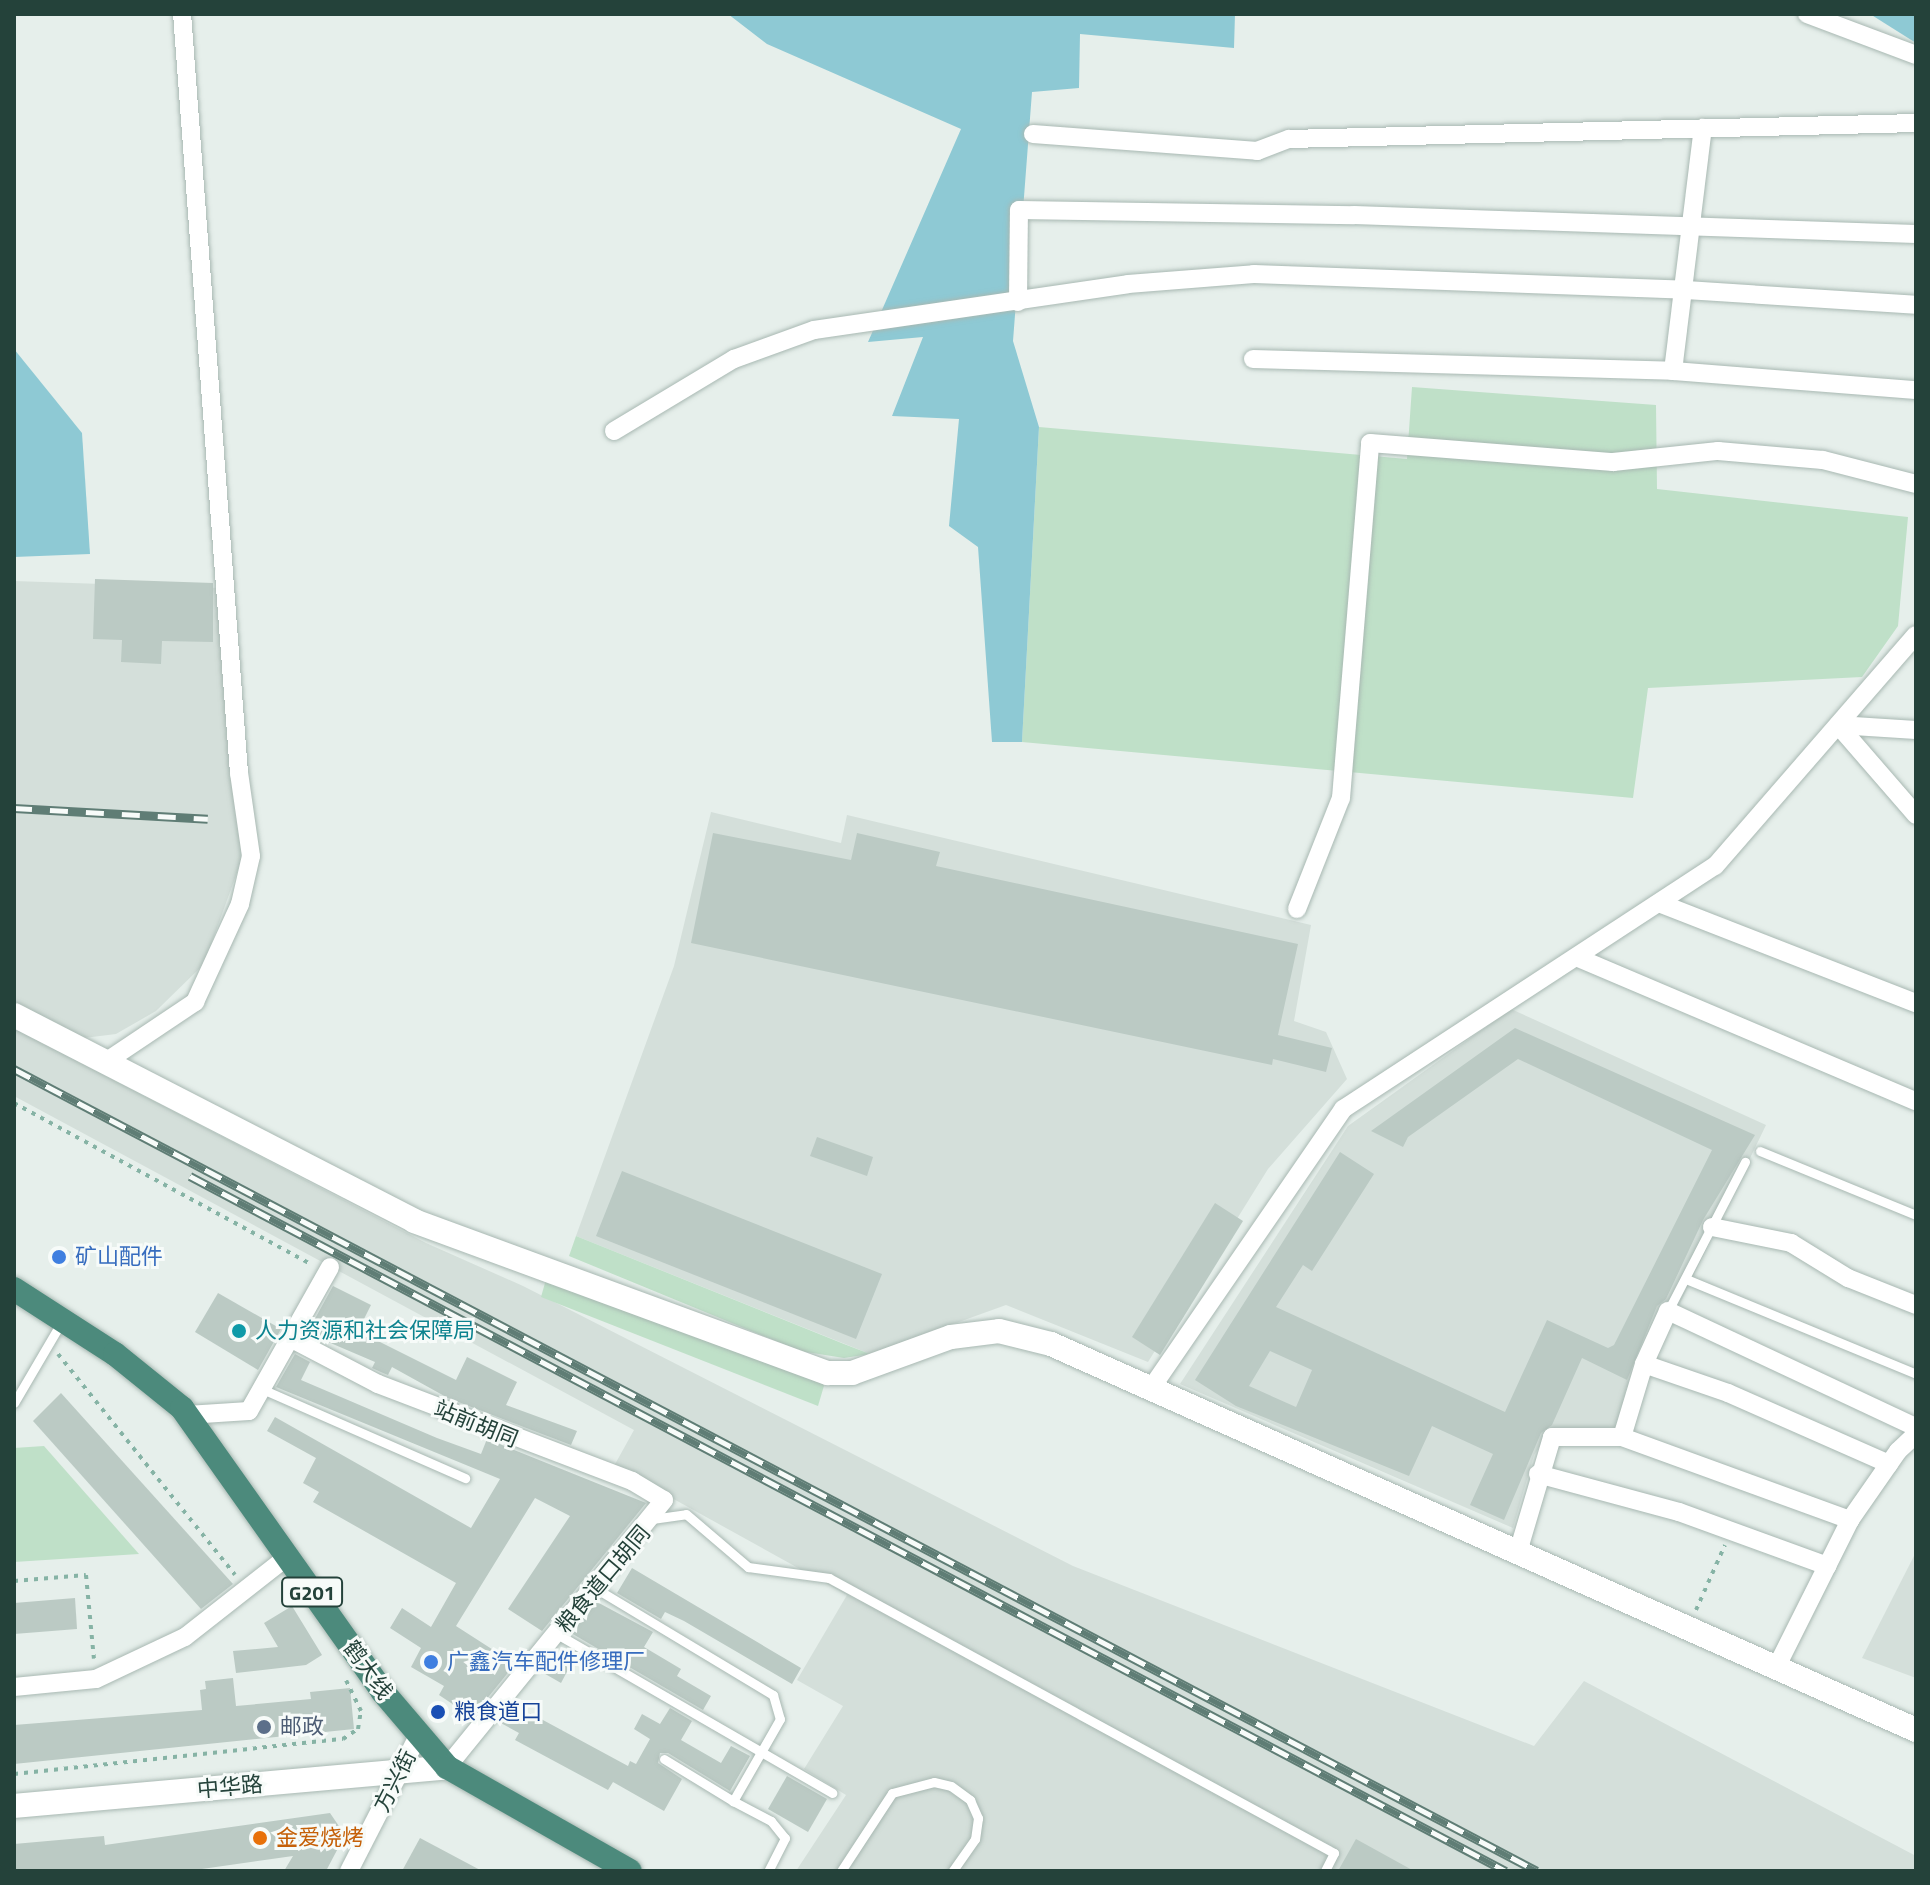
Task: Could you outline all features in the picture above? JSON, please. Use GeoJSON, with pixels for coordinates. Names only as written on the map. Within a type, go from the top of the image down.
{"type":"FeatureCollection","features":[{"type":"Feature","properties":{"kind":"highway","name":"鹤大线"},"geometry":{"type":"LineString","coordinates":[[14,1289],[115,1354],[187,1415],[287,1557],[447,1767],[630,1871]]}},
{"type":"Feature","properties":{"kind":"street"},"geometry":{"type":"LineString","coordinates":[[104,1063],[195,1002],[240,904],[251,856],[239,773],[182,14]]}},
{"type":"Feature","properties":{"kind":"street"},"geometry":{"type":"LineString","coordinates":[[1807,14],[1916,55]]}},
{"type":"Feature","properties":{"kind":"street"},"geometry":{"type":"LineString","coordinates":[[1033,134],[1257,151],[1289,139],[1916,123]]}},
{"type":"Feature","properties":{"kind":"street"},"geometry":{"type":"LineString","coordinates":[[1673,371],[1686,290],[1703,128]]}},
{"type":"Feature","properties":{"kind":"street"},"geometry":{"type":"LineString","coordinates":[[1018,302],[1019,210],[1916,234]]}},
{"type":"Feature","properties":{"kind":"street"},"geometry":{"type":"LineString","coordinates":[[614,431],[734,359],[814,330],[1128,284],[1254,274],[1686,290],[1916,305]]}},
{"type":"Feature","properties":{"kind":"street"},"geometry":{"type":"LineString","coordinates":[[1253,359],[1673,371],[1916,390]]}},
{"type":"Feature","properties":{"kind":"street"},"geometry":{"type":"LineString","coordinates":[[1297,909],[1341,798],[1370,443],[1613,462],[1718,451],[1823,460],[1916,484]]}},
{"type":"Feature","properties":{"kind":"street"},"geometry":{"type":"LineString","coordinates":[[1150,1390],[1343,1109],[1715,866],[1916,635]]}},
{"type":"Feature","properties":{"kind":"street"},"geometry":{"type":"LineString","coordinates":[[1838,725],[1916,730]]}},
{"type":"Feature","properties":{"kind":"street"},"geometry":{"type":"LineString","coordinates":[[1838,725],[1916,815]]}},
{"type":"Feature","properties":{"kind":"street"},"geometry":{"type":"LineString","coordinates":[[1659,903],[1916,1003]]}},
{"type":"Feature","properties":{"kind":"street"},"geometry":{"type":"LineString","coordinates":[[1576,957],[1916,1101]]}},
{"type":"Feature","properties":{"kind":"street"},"geometry":{"type":"LineString","coordinates":[[14,1015],[414,1221],[828,1373],[852,1373],[951,1337],[999,1331],[1051,1344],[1916,1730]]}},
{"type":"Feature","properties":{"kind":"street"},"geometry":{"type":"LineString","coordinates":[[1712,1227],[1791,1243],[1848,1278],[1916,1305]]}},
{"type":"Feature","properties":{"kind":"street"},"geometry":{"type":"LineString","coordinates":[[187,1415],[249,1411],[329,1270]]}},
{"type":"Feature","properties":{"kind":"street"},"geometry":{"type":"LineString","coordinates":[[1622,1437],[1644,1364],[1668,1311],[1916,1427]]}},
{"type":"Feature","properties":{"kind":"street","name":"站前胡同"},"geometry":{"type":"LineString","coordinates":[[292,1339],[378,1384],[632,1481],[664,1500]]}},
{"type":"Feature","properties":{"kind":"street"},"geometry":{"type":"LineString","coordinates":[[1644,1364],[1728,1393],[1889,1464]]}},
{"type":"Feature","properties":{"kind":"street"},"geometry":{"type":"LineString","coordinates":[[1777,1666],[1850,1520],[1889,1464],[1916,1434]]}},
{"type":"Feature","properties":{"kind":"street"},"geometry":{"type":"LineString","coordinates":[[1518,1552],[1538,1474],[1552,1437],[1622,1437],[1850,1520]]}},
{"type":"Feature","properties":{"kind":"street"},"geometry":{"type":"LineString","coordinates":[[1538,1474],[1730,1531],[1827,1566]]}},
{"type":"Feature","properties":{"kind":"street","name":"粮食道口胡同"},"geometry":{"type":"LineString","coordinates":[[447,1767],[652,1519],[664,1500]]}},
{"type":"Feature","properties":{"kind":"street"},"geometry":{"type":"LineString","coordinates":[[14,1687],[96,1679],[185,1637],[287,1557]]}},
{"type":"Feature","properties":{"kind":"street","name":"方兴街"},"geometry":{"type":"LineString","coordinates":[[349,1871],[419,1734]]}},
{"type":"Feature","properties":{"kind":"street","name":"中华路"},"geometry":{"type":"LineString","coordinates":[[14,1806],[447,1767]]}},
{"type":"Feature","properties":{"kind":"lane"},"geometry":{"type":"LineString","coordinates":[[1760,1151],[1916,1215]]}},
{"type":"Feature","properties":{"kind":"lane"},"geometry":{"type":"LineString","coordinates":[[1668,1311],[1745,1162]]}},
{"type":"Feature","properties":{"kind":"lane"},"geometry":{"type":"LineString","coordinates":[[1686,1279],[1916,1374]]}},
{"type":"Feature","properties":{"kind":"lane"},"geometry":{"type":"LineString","coordinates":[[14,1403],[63,1320]]}},
{"type":"Feature","properties":{"kind":"lane"},"geometry":{"type":"LineString","coordinates":[[262,1389],[465,1478]]}},
{"type":"Feature","properties":{"kind":"lane"},"geometry":{"type":"LineString","coordinates":[[652,1519],[686,1514],[748,1567],[829,1578],[1334,1853],[1325,1871]]}},
{"type":"Feature","properties":{"kind":"lane"},"geometry":{"type":"LineString","coordinates":[[595,1588],[773,1695],[780,1719],[733,1801]]}},
{"type":"Feature","properties":{"kind":"lane"},"geometry":{"type":"LineString","coordinates":[[557,1634],[832,1793]]}},
{"type":"Feature","properties":{"kind":"lane"},"geometry":{"type":"LineString","coordinates":[[664,1759],[771,1821],[785,1838],[768,1871]]}},
{"type":"Feature","properties":{"kind":"lane"},"geometry":{"type":"LineString","coordinates":[[841,1871],[892,1793],[934,1782],[951,1786],[970,1800],[978,1818],[975,1839],[953,1871]]}},
{"type":"Feature","properties":{"kind":"path"},"geometry":{"type":"LineString","coordinates":[[14,1103],[329,1270]]}},
{"type":"Feature","properties":{"kind":"path"},"geometry":{"type":"LineString","coordinates":[[50,1343],[246,1589]]}},
{"type":"Feature","properties":{"kind":"path"},"geometry":{"type":"LineString","coordinates":[[1689,1627],[1730,1531]]}},
{"type":"Feature","properties":{"kind":"path"},"geometry":{"type":"LineString","coordinates":[[14,1581],[86,1575],[96,1679]]}},
{"type":"Feature","properties":{"kind":"path"},"geometry":{"type":"LineString","coordinates":[[14,1774],[343,1739],[358,1729],[361,1711],[341,1668]]}},
{"type":"Feature","properties":{"kind":"shaded area"},"geometry":{"type":"Polygon","coordinates":[[[14,581],[219,588],[244,853],[204,964],[156,1011],[116,1034],[84,1038],[14,1004],[14,581]]]}},
{"type":"Feature","properties":{"kind":"shaded area"},"geometry":{"type":"Polygon","coordinates":[[[711,812],[841,843],[847,815],[1311,925],[1294,1021],[1326,1032],[1347,1079],[1268,1169],[1148,1362],[1006,1305],[870,1354],[576,1236],[674,966],[711,812]]]}},
{"type":"Feature","properties":{"kind":"shaded area"},"geometry":{"type":"Polygon","coordinates":[[[1511,1009],[1766,1125],[1620,1428],[1551,1430],[1534,1455],[1513,1528],[1180,1384],[1348,1126],[1511,1009]]]}},
{"type":"Feature","properties":{"kind":"shaded area"},"geometry":{"type":"Polygon","coordinates":[[[14,1028],[426,1243],[523,1286],[1073,1566],[1534,1746],[1584,1681],[1916,1856],[1916,1871],[796,1871],[846,1795],[804,1769],[843,1706],[797,1680],[847,1595],[614,1466],[634,1430],[14,1096],[14,1028]]]}},
{"type":"Feature","properties":{"kind":"shaded area"},"geometry":{"type":"Polygon","coordinates":[[[1916,1552],[1916,1678],[1862,1658],[1916,1552]]]}},
{"type":"Feature","properties":{"kind":"green space"},"geometry":{"type":"Polygon","coordinates":[[[1412,387],[1656,405],[1657,489],[1908,517],[1898,626],[1862,677],[1648,688],[1633,798],[1022,742],[1039,427],[1407,459],[1412,387]]]}},
{"type":"Feature","properties":{"kind":"green space"},"geometry":{"type":"Polygon","coordinates":[[[576,1236],[870,1354],[844,1358],[800,1351],[569,1256],[576,1236]]]}},
{"type":"Feature","properties":{"kind":"green space"},"geometry":{"type":"Polygon","coordinates":[[[547,1276],[826,1379],[818,1406],[541,1297],[547,1276]]]}},
{"type":"Feature","properties":{"kind":"green space"},"geometry":{"type":"Polygon","coordinates":[[[44,1446],[139,1554],[14,1562],[14,1448],[44,1446]]]}},
{"type":"Feature","properties":{"kind":"water"},"geometry":{"type":"Polygon","coordinates":[[[728,14],[1235,14],[1234,48],[1080,34],[1079,88],[1032,92],[1013,341],[1039,427],[1022,742],[992,742],[978,547],[949,526],[959,419],[892,416],[923,337],[868,342],[961,129],[767,44],[728,14]]]}},
{"type":"Feature","properties":{"kind":"water"},"geometry":{"type":"Polygon","coordinates":[[[1870,14],[1916,14],[1916,43],[1870,14]]]}},
{"type":"Feature","properties":{"kind":"water"},"geometry":{"type":"Polygon","coordinates":[[[14,349],[82,433],[90,554],[14,557],[14,349]]]}},
{"type":"Feature","properties":{"kind":"building"},"geometry":{"type":"Polygon","coordinates":[[[95,579],[213,583],[213,642],[162,641],[161,664],[121,662],[122,640],[93,639],[95,579]]]}},
{"type":"Feature","properties":{"kind":"building"},"geometry":{"type":"Polygon","coordinates":[[[713,833],[851,860],[857,833],[940,852],[936,866],[1298,944],[1278,1035],[1332,1048],[1326,1072],[1273,1059],[1272,1065],[691,943],[713,833]]]}},
{"type":"Feature","properties":{"kind":"building"},"geometry":{"type":"Polygon","coordinates":[[[1515,1028],[1755,1135],[1703,1220],[1666,1299],[1657,1306],[1627,1380],[1582,1358],[1552,1425],[1541,1433],[1504,1520],[1470,1505],[1493,1454],[1432,1426],[1409,1476],[1236,1406],[1195,1380],[1340,1152],[1374,1174],[1312,1271],[1303,1265],[1276,1307],[1505,1412],[1547,1320],[1608,1348],[1614,1345],[1712,1150],[1518,1059],[1408,1137],[1403,1147],[1371,1131],[1515,1028]],[[1270,1351],[1249,1386],[1296,1407],[1312,1370],[1270,1351]]]}},
{"type":"Feature","properties":{"kind":"building"},"geometry":{"type":"Polygon","coordinates":[[[817,1137],[873,1157],[867,1176],[810,1156],[817,1137]]]}},
{"type":"Feature","properties":{"kind":"building"},"geometry":{"type":"Polygon","coordinates":[[[622,1171],[882,1274],[856,1339],[596,1236],[622,1171]]]}},
{"type":"Feature","properties":{"kind":"building"},"geometry":{"type":"Polygon","coordinates":[[[1215,1203],[1243,1221],[1160,1355],[1132,1337],[1215,1203]]]}},
{"type":"Feature","properties":{"kind":"building"},"geometry":{"type":"Polygon","coordinates":[[[333,1286],[371,1305],[358,1331],[456,1380],[467,1357],[517,1382],[506,1405],[577,1431],[571,1445],[448,1398],[392,1367],[388,1375],[383,1373],[372,1368],[375,1362],[307,1333],[333,1286]]]}},
{"type":"Feature","properties":{"kind":"building","name":"人力资源和社会保障局"},"geometry":{"type":"Polygon","coordinates":[[[218,1293],[281,1329],[258,1370],[195,1332],[218,1293]]]}},
{"type":"Feature","properties":{"kind":"building"},"geometry":{"type":"Polygon","coordinates":[[[295,1354],[310,1362],[301,1380],[437,1438],[481,1454],[487,1439],[646,1503],[542,1631],[508,1609],[570,1516],[535,1498],[456,1626],[515,1664],[472,1717],[439,1695],[444,1686],[411,1667],[421,1648],[390,1628],[402,1608],[431,1627],[456,1583],[313,1502],[319,1492],[303,1483],[316,1458],[267,1431],[275,1417],[471,1528],[500,1479],[276,1387],[295,1354]]]}},
{"type":"Feature","properties":{"kind":"building"},"geometry":{"type":"Polygon","coordinates":[[[61,1393],[233,1584],[201,1609],[33,1421],[61,1393]]]}},
{"type":"Feature","properties":{"kind":"building"},"geometry":{"type":"Polygon","coordinates":[[[632,1568],[801,1668],[792,1684],[684,1621],[665,1612],[661,1619],[617,1593],[632,1568]]]}},
{"type":"Feature","properties":{"kind":"building"},"geometry":{"type":"Polygon","coordinates":[[[75,1598],[77,1629],[14,1634],[14,1603],[75,1598]]]}},
{"type":"Feature","properties":{"kind":"building"},"geometry":{"type":"Polygon","coordinates":[[[597,1602],[653,1632],[644,1647],[681,1669],[677,1676],[711,1696],[703,1710],[571,1633],[597,1602]]]}},
{"type":"Feature","properties":{"kind":"building"},"geometry":{"type":"Polygon","coordinates":[[[292,1606],[322,1655],[306,1665],[236,1673],[233,1651],[278,1647],[264,1623],[292,1606]]]}},
{"type":"Feature","properties":{"kind":"building"},"geometry":{"type":"Polygon","coordinates":[[[552,1657],[569,1668],[561,1683],[540,1671],[552,1657]]]}},
{"type":"Feature","properties":{"kind":"building"},"geometry":{"type":"Polygon","coordinates":[[[233,1678],[236,1706],[311,1699],[310,1692],[350,1688],[354,1729],[14,1764],[14,1725],[202,1710],[200,1690],[206,1689],[205,1681],[233,1678]]]}},
{"type":"Feature","properties":{"kind":"building"},"geometry":{"type":"Polygon","coordinates":[[[510,1708],[527,1717],[530,1713],[628,1766],[630,1761],[636,1764],[650,1739],[634,1729],[642,1714],[660,1724],[670,1708],[692,1721],[681,1740],[721,1763],[731,1746],[750,1756],[730,1791],[668,1753],[660,1753],[658,1763],[682,1779],[664,1811],[613,1782],[608,1790],[515,1740],[519,1733],[499,1722],[510,1708]]]}},
{"type":"Feature","properties":{"kind":"building"},"geometry":{"type":"Polygon","coordinates":[[[787,1776],[827,1799],[808,1832],[768,1809],[787,1776]]]}},
{"type":"Feature","properties":{"kind":"building"},"geometry":{"type":"Polygon","coordinates":[[[330,1813],[345,1835],[326,1871],[284,1871],[293,1856],[188,1871],[14,1871],[14,1844],[104,1836],[105,1845],[330,1813]]]}},
{"type":"Feature","properties":{"kind":"building"},"geometry":{"type":"Polygon","coordinates":[[[420,1838],[482,1871],[402,1871],[420,1838]]]}},
{"type":"Feature","properties":{"kind":"building"},"geometry":{"type":"Polygon","coordinates":[[[1356,1839],[1414,1871],[1338,1871],[1356,1839]]]}},
{"type":"Feature","properties":{"kind":"railway"},"geometry":{"type":"LineString","coordinates":[[14,808],[208,819]]}},
{"type":"Feature","properties":{"kind":"railway"},"geometry":{"type":"LineString","coordinates":[[14,1069],[1537,1871]]}},
{"type":"Feature","properties":{"kind":"railway"},"geometry":{"type":"LineString","coordinates":[[190,1176],[1506,1871]]}},
{"type":"Feature","properties":{"kind":"place","name":"矿山配件"},"geometry":{"type":"Point","coordinates":[59,1257]}},
{"type":"Feature","properties":{"kind":"place","name":"人力资源和社会保障局"},"geometry":{"type":"Point","coordinates":[239,1331]}},
{"type":"Feature","properties":{"kind":"place","name":"广鑫汽车配件修理厂"},"geometry":{"type":"Point","coordinates":[431,1662]}},
{"type":"Feature","properties":{"kind":"place","name":"粮食道口"},"geometry":{"type":"Point","coordinates":[438,1712]}},
{"type":"Feature","properties":{"kind":"place","name":"邮政"},"geometry":{"type":"Point","coordinates":[264,1727]}},
{"type":"Feature","properties":{"kind":"place","name":"金爱烧烤"},"geometry":{"type":"Point","coordinates":[260,1838]}}]}
